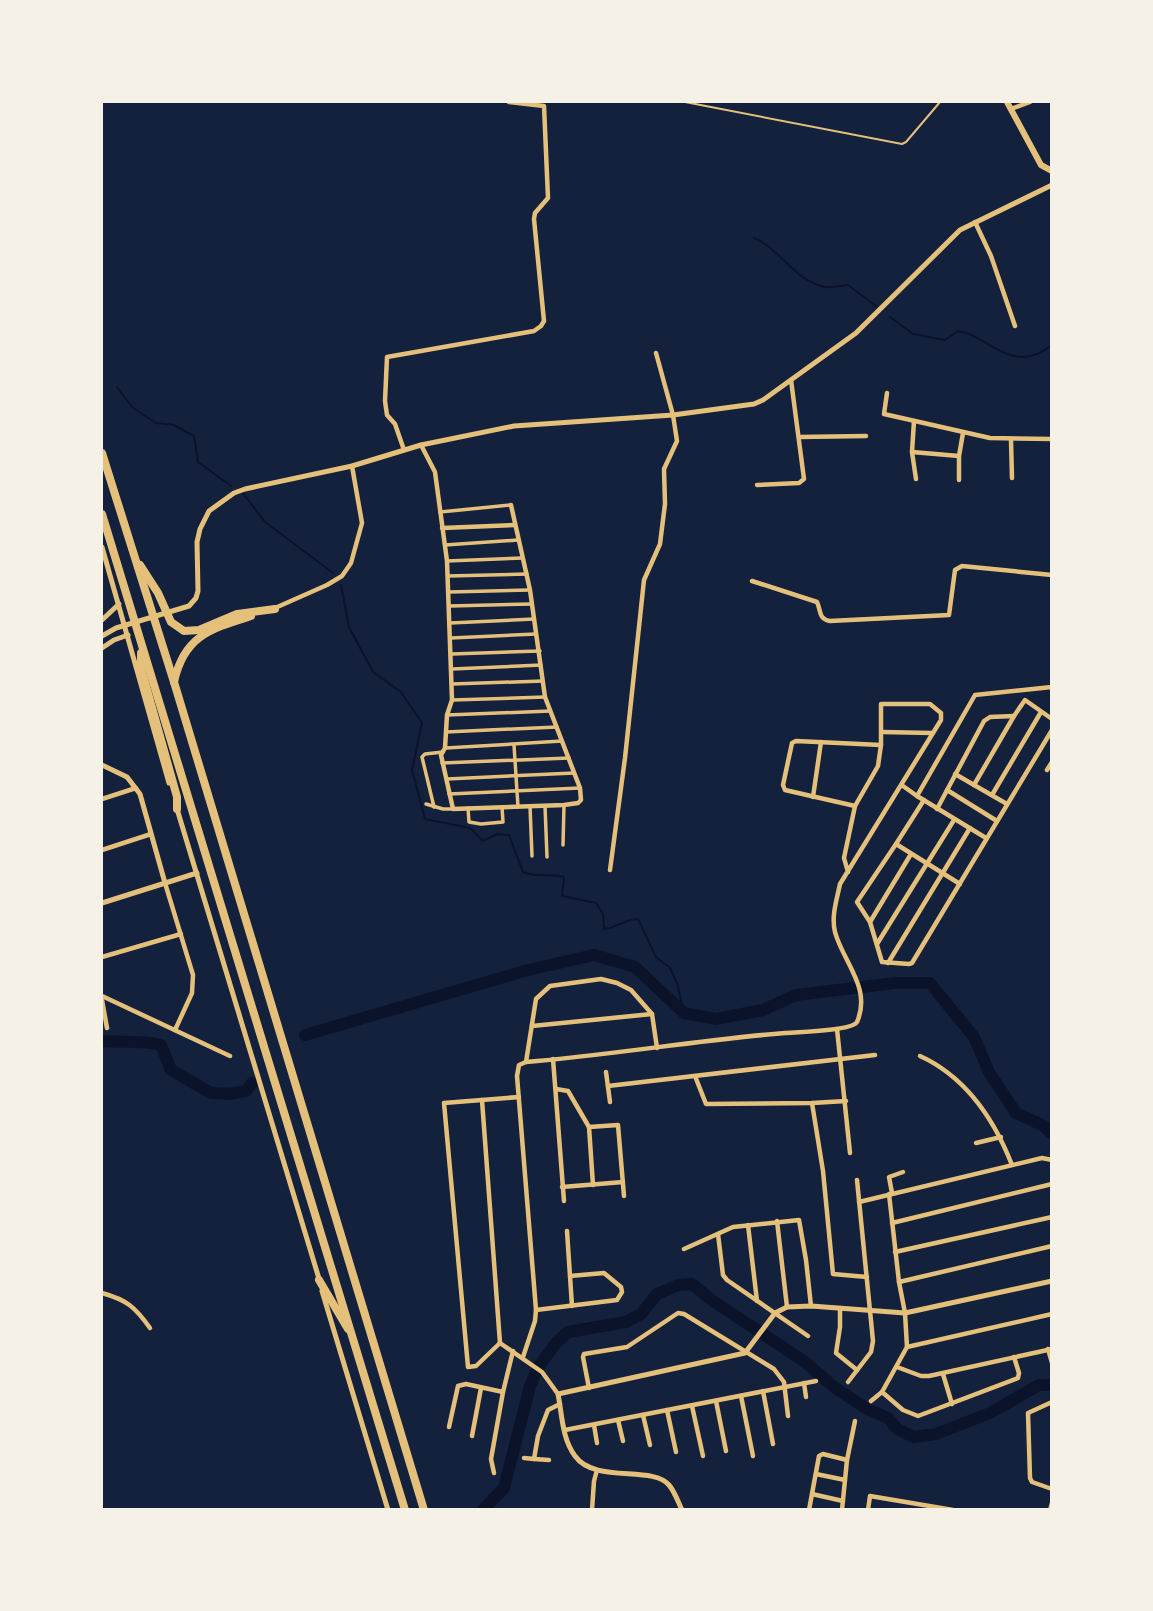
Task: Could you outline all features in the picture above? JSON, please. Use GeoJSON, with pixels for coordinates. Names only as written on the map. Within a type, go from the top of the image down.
{"type":"FeatureCollection","features":[{"type":"Feature","properties":{"kind":"highway"},"geometry":{"type":"LineString","coordinates":[[102,453],[174,682],[424,1510]]}},
{"type":"Feature","properties":{"kind":"highway"},"geometry":{"type":"LineString","coordinates":[[102,514],[405,1510]]}},
{"type":"Feature","properties":{"kind":"highway"},"geometry":{"type":"LineString","coordinates":[[134,555],[158,593],[171,622],[184,631],[199,630],[237,614],[275,608]]}},
{"type":"Feature","properties":{"kind":"highway"},"geometry":{"type":"LineString","coordinates":[[174,682],[183,653],[198,638],[223,625],[275,608]]}},
{"type":"Feature","properties":{"kind":"highway"},"geometry":{"type":"LineString","coordinates":[[140,643],[141,668],[177,797],[177,809]]}},
{"type":"Feature","properties":{"kind":"highway"},"geometry":{"type":"LineString","coordinates":[[319,1280],[355,1342]]}},
{"type":"Feature","properties":{"kind":"main road"},"geometry":{"type":"LineString","coordinates":[[1007,102],[1041,165],[1052,171]]}},
{"type":"Feature","properties":{"kind":"street"},"geometry":{"type":"LineString","coordinates":[[404,450],[395,424],[387,415],[387,357],[534,331],[544,321],[534,219],[548,198],[544,106],[509,102]]}},
{"type":"Feature","properties":{"kind":"street"},"geometry":{"type":"LineString","coordinates":[[1011,109],[1030,102]]}},
{"type":"Feature","properties":{"kind":"street"},"geometry":{"type":"LineString","coordinates":[[102,636],[116,628],[186,608],[196,598],[197,542],[200,529],[209,511],[234,493],[352,466],[421,445],[529,424],[673,415],[754,404],[856,333],[961,230],[1052,185]]}},
{"type":"Feature","properties":{"kind":"street"},"geometry":{"type":"LineString","coordinates":[[975,222],[991,256],[1015,326]]}},
{"type":"Feature","properties":{"kind":"street"},"geometry":{"type":"LineString","coordinates":[[610,870],[644,580],[660,544],[665,504],[664,470],[677,441],[673,415],[656,353]]}},
{"type":"Feature","properties":{"kind":"street"},"geometry":{"type":"LineString","coordinates":[[757,485],[803,481],[791,380]]}},
{"type":"Feature","properties":{"kind":"street"},"geometry":{"type":"LineString","coordinates":[[887,393],[884,414],[963,433],[1011,440],[1052,439]]}},
{"type":"Feature","properties":{"kind":"street"},"geometry":{"type":"LineString","coordinates":[[914,421],[912,452],[916,479]]}},
{"type":"Feature","properties":{"kind":"street"},"geometry":{"type":"LineString","coordinates":[[959,480],[963,433]]}},
{"type":"Feature","properties":{"kind":"street"},"geometry":{"type":"LineString","coordinates":[[799,437],[866,436]]}},
{"type":"Feature","properties":{"kind":"street"},"geometry":{"type":"LineString","coordinates":[[1011,440],[1012,478]]}},
{"type":"Feature","properties":{"kind":"street"},"geometry":{"type":"LineString","coordinates":[[421,445],[435,472],[449,576],[453,700],[447,715],[442,762],[453,808]]}},
{"type":"Feature","properties":{"kind":"street"},"geometry":{"type":"LineString","coordinates":[[912,452],[959,456]]}},
{"type":"Feature","properties":{"kind":"street"},"geometry":{"type":"LineString","coordinates":[[275,608],[327,585],[342,576],[351,563],[362,523],[352,466]]}},
{"type":"Feature","properties":{"kind":"street"},"geometry":{"type":"LineString","coordinates":[[426,804],[453,808],[518,807],[564,805],[581,800],[580,788],[545,697],[530,590],[511,505],[440,512]]}},
{"type":"Feature","properties":{"kind":"street"},"geometry":{"type":"LineString","coordinates":[[442,528],[515,525]]}},
{"type":"Feature","properties":{"kind":"street"},"geometry":{"type":"LineString","coordinates":[[445,545],[519,540]]}},
{"type":"Feature","properties":{"kind":"street"},"geometry":{"type":"LineString","coordinates":[[102,547],[297,1214],[388,1510]]}},
{"type":"Feature","properties":{"kind":"street"},"geometry":{"type":"LineString","coordinates":[[447,561],[523,558]]}},
{"type":"Feature","properties":{"kind":"street"},"geometry":{"type":"LineString","coordinates":[[752,581],[817,602],[822,618],[830,621],[949,615],[955,570],[962,566],[1052,575]]}},
{"type":"Feature","properties":{"kind":"street"},"geometry":{"type":"LineString","coordinates":[[449,576],[527,574]]}},
{"type":"Feature","properties":{"kind":"street"},"geometry":{"type":"LineString","coordinates":[[449,592],[530,590]]}},
{"type":"Feature","properties":{"kind":"street"},"geometry":{"type":"LineString","coordinates":[[102,620],[119,604]]}},
{"type":"Feature","properties":{"kind":"street"},"geometry":{"type":"LineString","coordinates":[[450,606],[531,604]]}},
{"type":"Feature","properties":{"kind":"street"},"geometry":{"type":"LineString","coordinates":[[450,623],[534,619]]}},
{"type":"Feature","properties":{"kind":"street"},"geometry":{"type":"LineString","coordinates":[[451,638],[536,634]]}},
{"type":"Feature","properties":{"kind":"street"},"geometry":{"type":"LineString","coordinates":[[102,648],[128,635]]}},
{"type":"Feature","properties":{"kind":"street"},"geometry":{"type":"LineString","coordinates":[[452,654],[540,651]]}},
{"type":"Feature","properties":{"kind":"street"},"geometry":{"type":"LineString","coordinates":[[452,668],[541,665]]}},
{"type":"Feature","properties":{"kind":"street"},"geometry":{"type":"LineString","coordinates":[[452,684],[543,681]]}},
{"type":"Feature","properties":{"kind":"street"},"geometry":{"type":"LineString","coordinates":[[917,796],[972,698],[979,694],[1052,687]]}},
{"type":"Feature","properties":{"kind":"street"},"geometry":{"type":"LineString","coordinates":[[974,785],[1030,690]]}},
{"type":"Feature","properties":{"kind":"street"},"geometry":{"type":"LineString","coordinates":[[453,700],[545,697]]}},
{"type":"Feature","properties":{"kind":"street"},"geometry":{"type":"LineString","coordinates":[[1026,700],[1052,719]]}},
{"type":"Feature","properties":{"kind":"street"},"geometry":{"type":"LineString","coordinates":[[523,1357],[536,1310],[517,1070],[519,1065],[526,1062],[770,1034],[852,1027],[856,1023],[859,981],[841,945],[834,921],[841,884],[848,873],[903,786],[942,716],[930,704],[881,704],[882,732],[877,769],[855,806],[844,858],[848,873]]}},
{"type":"Feature","properties":{"kind":"street"},"geometry":{"type":"LineString","coordinates":[[447,715],[552,710]]}},
{"type":"Feature","properties":{"kind":"street"},"geometry":{"type":"LineString","coordinates":[[992,795],[1041,712]]}},
{"type":"Feature","properties":{"kind":"street"},"geometry":{"type":"LineString","coordinates":[[937,809],[984,721],[990,717],[1014,716]]}},
{"type":"Feature","properties":{"kind":"street"},"geometry":{"type":"LineString","coordinates":[[446,732],[557,727]]}},
{"type":"Feature","properties":{"kind":"street"},"geometry":{"type":"LineString","coordinates":[[924,800],[858,901],[870,922],[882,962],[912,963],[1052,730]]}},
{"type":"Feature","properties":{"kind":"street"},"geometry":{"type":"LineString","coordinates":[[882,732],[932,733]]}},
{"type":"Feature","properties":{"kind":"street"},"geometry":{"type":"LineString","coordinates":[[435,807],[422,757],[425,754],[444,750],[562,741]]}},
{"type":"Feature","properties":{"kind":"street"},"geometry":{"type":"LineString","coordinates":[[855,806],[785,790],[783,785],[792,743],[881,745]]}},
{"type":"Feature","properties":{"kind":"street"},"geometry":{"type":"LineString","coordinates":[[813,797],[821,743]]}},
{"type":"Feature","properties":{"kind":"street"},"geometry":{"type":"LineString","coordinates":[[513,745],[518,807]]}},
{"type":"Feature","properties":{"kind":"street"},"geometry":{"type":"LineString","coordinates":[[442,762],[569,758]]}},
{"type":"Feature","properties":{"kind":"street"},"geometry":{"type":"LineString","coordinates":[[1047,771],[1052,762]]}},
{"type":"Feature","properties":{"kind":"street"},"geometry":{"type":"LineString","coordinates":[[102,765],[127,777],[140,794],[193,975],[192,993],[175,1030]]}},
{"type":"Feature","properties":{"kind":"street"},"geometry":{"type":"LineString","coordinates":[[446,779],[574,773]]}},
{"type":"Feature","properties":{"kind":"street"},"geometry":{"type":"LineString","coordinates":[[955,774],[1007,804]]}},
{"type":"Feature","properties":{"kind":"street"},"geometry":{"type":"LineString","coordinates":[[903,786],[986,838]]}},
{"type":"Feature","properties":{"kind":"street"},"geometry":{"type":"LineString","coordinates":[[102,799],[136,788]]}},
{"type":"Feature","properties":{"kind":"street"},"geometry":{"type":"LineString","coordinates":[[449,794],[580,788]]}},
{"type":"Feature","properties":{"kind":"street"},"geometry":{"type":"LineString","coordinates":[[947,790],[997,821]]}},
{"type":"Feature","properties":{"kind":"street"},"geometry":{"type":"LineString","coordinates":[[563,845],[564,805]]}},
{"type":"Feature","properties":{"kind":"street"},"geometry":{"type":"LineString","coordinates":[[530,806],[532,856]]}},
{"type":"Feature","properties":{"kind":"street"},"geometry":{"type":"LineString","coordinates":[[545,806],[547,857]]}},
{"type":"Feature","properties":{"kind":"street"},"geometry":{"type":"LineString","coordinates":[[468,808],[469,822],[493,824],[503,822],[502,807]]}},
{"type":"Feature","properties":{"kind":"street"},"geometry":{"type":"LineString","coordinates":[[877,944],[954,820]]}},
{"type":"Feature","properties":{"kind":"street"},"geometry":{"type":"LineString","coordinates":[[888,963],[970,828]]}},
{"type":"Feature","properties":{"kind":"street"},"geometry":{"type":"LineString","coordinates":[[102,850],[151,834]]}},
{"type":"Feature","properties":{"kind":"street"},"geometry":{"type":"LineString","coordinates":[[896,844],[960,884]]}},
{"type":"Feature","properties":{"kind":"street"},"geometry":{"type":"LineString","coordinates":[[870,922],[911,854]]}},
{"type":"Feature","properties":{"kind":"street"},"geometry":{"type":"LineString","coordinates":[[102,902],[197,873]]}},
{"type":"Feature","properties":{"kind":"street"},"geometry":{"type":"LineString","coordinates":[[102,957],[181,933]]}},
{"type":"Feature","properties":{"kind":"street"},"geometry":{"type":"LineString","coordinates":[[526,1062],[536,999],[550,986],[601,979],[631,990],[652,1014],[657,1048]]}},
{"type":"Feature","properties":{"kind":"street"},"geometry":{"type":"LineString","coordinates":[[102,998],[230,1056]]}},
{"type":"Feature","properties":{"kind":"street"},"geometry":{"type":"LineString","coordinates":[[102,998],[107,1028]]}},
{"type":"Feature","properties":{"kind":"street"},"geometry":{"type":"LineString","coordinates":[[532,1026],[652,1014]]}},
{"type":"Feature","properties":{"kind":"street"},"geometry":{"type":"LineString","coordinates":[[837,1029],[850,1153]]}},
{"type":"Feature","properties":{"kind":"street"},"geometry":{"type":"LineString","coordinates":[[608,1086],[875,1055]]}},
{"type":"Feature","properties":{"kind":"street"},"geometry":{"type":"LineString","coordinates":[[920,1056],[940,1065],[962,1084],[1001,1137],[1012,1165]]}},
{"type":"Feature","properties":{"kind":"street"},"geometry":{"type":"LineString","coordinates":[[552,1059],[564,1201]]}},
{"type":"Feature","properties":{"kind":"street"},"geometry":{"type":"LineString","coordinates":[[606,1072],[610,1102]]}},
{"type":"Feature","properties":{"kind":"street"},"geometry":{"type":"LineString","coordinates":[[695,1076],[706,1104],[846,1101]]}},
{"type":"Feature","properties":{"kind":"street"},"geometry":{"type":"LineString","coordinates":[[556,1089],[568,1091],[589,1127],[593,1185]]}},
{"type":"Feature","properties":{"kind":"street"},"geometry":{"type":"LineString","coordinates":[[500,1343],[476,1366],[468,1367],[444,1103],[519,1097]]}},
{"type":"Feature","properties":{"kind":"street"},"geometry":{"type":"LineString","coordinates":[[482,1100],[500,1343]]}},
{"type":"Feature","properties":{"kind":"street"},"geometry":{"type":"LineString","coordinates":[[812,1103],[823,1171],[833,1273],[838,1276],[867,1278]]}},
{"type":"Feature","properties":{"kind":"street"},"geometry":{"type":"LineString","coordinates":[[589,1127],[618,1125],[624,1196]]}},
{"type":"Feature","properties":{"kind":"street"},"geometry":{"type":"LineString","coordinates":[[976,1143],[1001,1137]]}},
{"type":"Feature","properties":{"kind":"street"},"geometry":{"type":"LineString","coordinates":[[859,1202],[1042,1158],[1052,1160]]}},
{"type":"Feature","properties":{"kind":"street"},"geometry":{"type":"LineString","coordinates":[[871,1401],[882,1392],[907,1347],[889,1176],[903,1172]]}},
{"type":"Feature","properties":{"kind":"street"},"geometry":{"type":"LineString","coordinates":[[848,1382],[871,1352],[873,1341],[857,1180]]}},
{"type":"Feature","properties":{"kind":"street"},"geometry":{"type":"LineString","coordinates":[[562,1187],[623,1182]]}},
{"type":"Feature","properties":{"kind":"street"},"geometry":{"type":"LineString","coordinates":[[892,1223],[1052,1184]]}},
{"type":"Feature","properties":{"kind":"street"},"geometry":{"type":"LineString","coordinates":[[895,1252],[1052,1217]]}},
{"type":"Feature","properties":{"kind":"street"},"geometry":{"type":"LineString","coordinates":[[684,1249],[733,1227],[799,1220],[811,1307]]}},
{"type":"Feature","properties":{"kind":"street"},"geometry":{"type":"LineString","coordinates":[[777,1221],[787,1307]]}},
{"type":"Feature","properties":{"kind":"street"},"geometry":{"type":"LineString","coordinates":[[748,1225],[758,1302]]}},
{"type":"Feature","properties":{"kind":"street"},"geometry":{"type":"LineString","coordinates":[[567,1231],[572,1306]]}},
{"type":"Feature","properties":{"kind":"street"},"geometry":{"type":"LineString","coordinates":[[718,1234],[723,1275],[727,1280],[808,1336]]}},
{"type":"Feature","properties":{"kind":"street"},"geometry":{"type":"LineString","coordinates":[[899,1282],[1052,1246]]}},
{"type":"Feature","properties":{"kind":"street"},"geometry":{"type":"LineString","coordinates":[[536,1310],[617,1300],[622,1290],[604,1273],[570,1276]]}},
{"type":"Feature","properties":{"kind":"street"},"geometry":{"type":"LineString","coordinates":[[558,1394],[745,1353],[775,1314],[787,1307],[905,1313],[1052,1281]]}},
{"type":"Feature","properties":{"kind":"street"},"geometry":{"type":"LineString","coordinates":[[102,1293],[123,1299],[139,1312],[150,1328]]}},
{"type":"Feature","properties":{"kind":"street"},"geometry":{"type":"LineString","coordinates":[[840,1308],[836,1353],[857,1370]]}},
{"type":"Feature","properties":{"kind":"street"},"geometry":{"type":"LineString","coordinates":[[589,1388],[584,1354],[627,1347],[678,1313],[684,1314],[774,1369],[781,1376],[789,1416]]}},
{"type":"Feature","properties":{"kind":"street"},"geometry":{"type":"LineString","coordinates":[[907,1347],[1052,1314]]}},
{"type":"Feature","properties":{"kind":"street"},"geometry":{"type":"LineString","coordinates":[[500,1343],[542,1372],[558,1394],[565,1430],[574,1455],[586,1467],[657,1478],[667,1483],[681,1510]]}},
{"type":"Feature","properties":{"kind":"street"},"geometry":{"type":"LineString","coordinates":[[897,1367],[921,1377],[1050,1349],[1052,1363]]}},
{"type":"Feature","properties":{"kind":"street"},"geometry":{"type":"LineString","coordinates":[[494,1473],[491,1462],[513,1351]]}},
{"type":"Feature","properties":{"kind":"street"},"geometry":{"type":"LineString","coordinates":[[882,1392],[903,1410],[918,1416],[1018,1378],[1014,1357]]}},
{"type":"Feature","properties":{"kind":"street"},"geometry":{"type":"LineString","coordinates":[[943,1374],[952,1404]]}},
{"type":"Feature","properties":{"kind":"street"},"geometry":{"type":"LineString","coordinates":[[565,1430],[816,1381]]}},
{"type":"Feature","properties":{"kind":"street"},"geometry":{"type":"LineString","coordinates":[[804,1383],[806,1397]]}},
{"type":"Feature","properties":{"kind":"street"},"geometry":{"type":"LineString","coordinates":[[449,1427],[458,1386],[466,1384],[503,1392]]}},
{"type":"Feature","properties":{"kind":"street"},"geometry":{"type":"LineString","coordinates":[[472,1436],[481,1388]]}},
{"type":"Feature","properties":{"kind":"street"},"geometry":{"type":"LineString","coordinates":[[763,1391],[773,1444]]}},
{"type":"Feature","properties":{"kind":"street"},"geometry":{"type":"LineString","coordinates":[[741,1396],[753,1456]]}},
{"type":"Feature","properties":{"kind":"street"},"geometry":{"type":"LineString","coordinates":[[716,1400],[726,1451]]}},
{"type":"Feature","properties":{"kind":"street"},"geometry":{"type":"LineString","coordinates":[[1052,1402],[1028,1413],[1030,1478],[1032,1482],[1052,1489]]}},
{"type":"Feature","properties":{"kind":"street"},"geometry":{"type":"LineString","coordinates":[[534,1459],[538,1436],[548,1410],[560,1404]]}},
{"type":"Feature","properties":{"kind":"street"},"geometry":{"type":"LineString","coordinates":[[692,1405],[703,1456]]}},
{"type":"Feature","properties":{"kind":"street"},"geometry":{"type":"LineString","coordinates":[[667,1410],[676,1452]]}},
{"type":"Feature","properties":{"kind":"street"},"geometry":{"type":"LineString","coordinates":[[643,1415],[650,1445]]}},
{"type":"Feature","properties":{"kind":"street"},"geometry":{"type":"LineString","coordinates":[[618,1420],[623,1441]]}},
{"type":"Feature","properties":{"kind":"street"},"geometry":{"type":"LineString","coordinates":[[842,1510],[847,1460],[855,1421]]}},
{"type":"Feature","properties":{"kind":"street"},"geometry":{"type":"LineString","coordinates":[[594,1425],[597,1443]]}},
{"type":"Feature","properties":{"kind":"street"},"geometry":{"type":"LineString","coordinates":[[809,1510],[821,1454],[847,1460]]}},
{"type":"Feature","properties":{"kind":"street"},"geometry":{"type":"LineString","coordinates":[[524,1458],[549,1460]]}},
{"type":"Feature","properties":{"kind":"street"},"geometry":{"type":"LineString","coordinates":[[592,1510],[597,1470]]}},
{"type":"Feature","properties":{"kind":"street"},"geometry":{"type":"LineString","coordinates":[[816,1474],[845,1480]]}},
{"type":"Feature","properties":{"kind":"street"},"geometry":{"type":"LineString","coordinates":[[812,1494],[843,1501]]}},
{"type":"Feature","properties":{"kind":"street"},"geometry":{"type":"LineString","coordinates":[[868,1510],[870,1496],[953,1510]]}},
{"type":"Feature","properties":{"kind":"street"},"geometry":{"type":"LineString","coordinates":[[1050,1510],[1052,1503]]}},
{"type":"Feature","properties":{"kind":"lane"},"geometry":{"type":"LineString","coordinates":[[685,102],[902,144],[940,102]]}},
{"type":"Feature","properties":{"kind":"waterway"},"geometry":{"type":"LineString","coordinates":[[754,238],[772,249],[802,277],[821,286],[848,285],[876,306]]}},
{"type":"Feature","properties":{"kind":"waterway"},"geometry":{"type":"LineString","coordinates":[[890,317],[913,334],[945,340],[958,331],[1019,357],[1040,353],[1052,345]]}},
{"type":"Feature","properties":{"kind":"waterway"},"geometry":{"type":"LineString","coordinates":[[117,387],[132,407],[156,423],[174,425],[194,436],[198,462],[231,486]]}},
{"type":"Feature","properties":{"kind":"waterway"},"geometry":{"type":"LineString","coordinates":[[243,493],[265,522],[333,573]]}},
{"type":"Feature","properties":{"kind":"waterway"},"geometry":{"type":"LineString","coordinates":[[341,585],[349,627],[373,672],[401,692],[422,723],[412,770],[425,819],[470,828],[483,841],[497,834],[509,835],[523,872],[564,877],[562,896],[596,903],[603,914],[604,929],[638,919],[656,957],[670,968],[677,983],[684,1013]]}},
{"type":"Feature","properties":{"kind":"waterway"},"geometry":{"type":"LineString","coordinates":[[305,1035],[528,970],[594,955],[635,967],[684,1013],[716,1019],[763,1010],[796,995],[895,983],[930,983],[974,1037],[989,1072],[1016,1113],[1044,1126],[1052,1134]]}},
{"type":"Feature","properties":{"kind":"waterway"},"geometry":{"type":"LineString","coordinates":[[102,1041],[161,1045],[171,1070],[211,1093],[246,1091],[252,1083]]}},
{"type":"Feature","properties":{"kind":"waterway"},"geometry":{"type":"LineString","coordinates":[[483,1510],[504,1488],[530,1386],[539,1366],[556,1343],[568,1332],[626,1322],[641,1314],[657,1294],[678,1285],[692,1284],[805,1362],[834,1387],[867,1409],[888,1418],[897,1429],[914,1437],[936,1434],[990,1413],[1039,1385],[1052,1385]]}}]}
